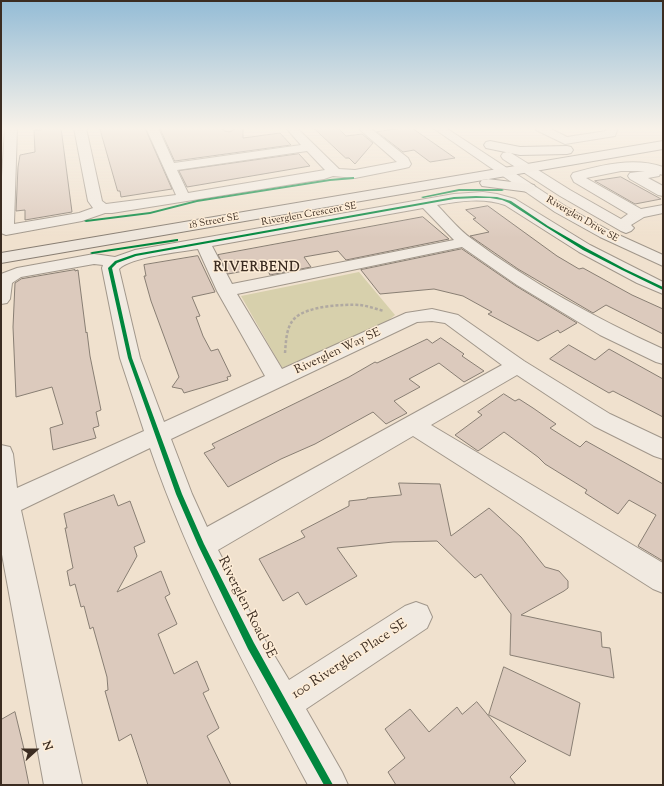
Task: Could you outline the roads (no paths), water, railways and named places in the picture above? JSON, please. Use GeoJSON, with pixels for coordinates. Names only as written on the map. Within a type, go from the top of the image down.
{"type":"FeatureCollection","features":[{"type":"Feature","properties":{"kind":"main road","name":"18 Street SE"},"geometry":{"type":"LineString","coordinates":[[1,248],[488,165]]}},
{"type":"Feature","properties":{"kind":"main road","name":"18 Street SE"},"geometry":{"type":"LineString","coordinates":[[1,248],[444,183],[551,165]]}},
{"type":"Feature","properties":{"kind":"main road"},"geometry":{"type":"LineString","coordinates":[[444,183],[497,184],[529,188]]}},
{"type":"Feature","properties":{"kind":"street"},"geometry":{"type":"LineString","coordinates":[[9,165],[6,230],[82,217],[102,209],[125,208],[324,175],[332,172],[355,174],[402,165]]}},
{"type":"Feature","properties":{"kind":"street"},"geometry":{"type":"LineString","coordinates":[[88,165],[95,201],[102,209]]}},
{"type":"Feature","properties":{"kind":"street"},"geometry":{"type":"LineString","coordinates":[[184,198],[170,167],[186,165]]}},
{"type":"Feature","properties":{"kind":"street"},"geometry":{"type":"LineString","coordinates":[[328,165],[332,172]]}},
{"type":"Feature","properties":{"kind":"street","name":"Riverglen Drive SE"},"geometry":{"type":"LineString","coordinates":[[493,165],[579,220],[663,261]]}},
{"type":"Feature","properties":{"kind":"street","name":"Riverglen Drive SE"},"geometry":{"type":"LineString","coordinates":[[521,165],[618,224],[663,246]]}},
{"type":"Feature","properties":{"kind":"street"},"geometry":{"type":"LineString","coordinates":[[640,214],[579,179],[578,176],[613,169],[628,171],[661,167]]}},
{"type":"Feature","properties":{"kind":"street"},"geometry":{"type":"LineString","coordinates":[[661,167],[635,176],[663,192]]}},
{"type":"Feature","properties":{"kind":"street","name":"Riverglen Crescent SE"},"geometry":{"type":"LineString","coordinates":[[116,262],[135,255],[454,198],[477,197],[504,199],[568,240],[600,258],[663,289]]}},
{"type":"Feature","properties":{"kind":"street"},"geometry":{"type":"LineString","coordinates":[[426,203],[465,242],[523,281],[607,330],[663,357]]}},
{"type":"Feature","properties":{"kind":"street"},"geometry":{"type":"LineString","coordinates":[[618,224],[640,214],[663,209]]}},
{"type":"Feature","properties":{"kind":"street"},"geometry":{"type":"LineString","coordinates":[[226,291],[465,242]]}},
{"type":"Feature","properties":{"kind":"street"},"geometry":{"type":"LineString","coordinates":[[203,243],[226,291],[278,380]]}},
{"type":"Feature","properties":{"kind":"street"},"geometry":{"type":"LineString","coordinates":[[1,300],[2,284],[6,277],[17,273],[94,259],[116,262]]}},
{"type":"Feature","properties":{"kind":"street"},"geometry":{"type":"LineString","coordinates":[[116,262],[110,268],[130,358],[157,434]]}},
{"type":"Feature","properties":{"kind":"street","name":"Riverglen Way SE"},"geometry":{"type":"LineString","coordinates":[[3,506],[404,321],[413,317],[432,315],[451,319],[517,366],[602,420],[663,450]]}},
{"type":"Feature","properties":{"kind":"street"},"geometry":{"type":"LineString","coordinates":[[201,545],[517,366]]}},
{"type":"Feature","properties":{"kind":"street"},"geometry":{"type":"LineString","coordinates":[[413,425],[663,579]]}},
{"type":"Feature","properties":{"kind":"street","name":"Riverglen Road SE"},"geometry":{"type":"LineString","coordinates":[[157,434],[179,494],[201,545],[251,646],[329,785]]}},
{"type":"Feature","properties":{"kind":"street"},"geometry":{"type":"LineString","coordinates":[[1,454],[3,506],[64,785]]}},
{"type":"Feature","properties":{"kind":"street","name":"100 Riverglen Place SE"},"geometry":{"type":"LineString","coordinates":[[283,704],[416,617]]}},
{"type":"Feature","properties":{"kind":"district","name":"RIVERBEND"},"geometry":{"type":"Point","coordinates":[257,269]}}]}
